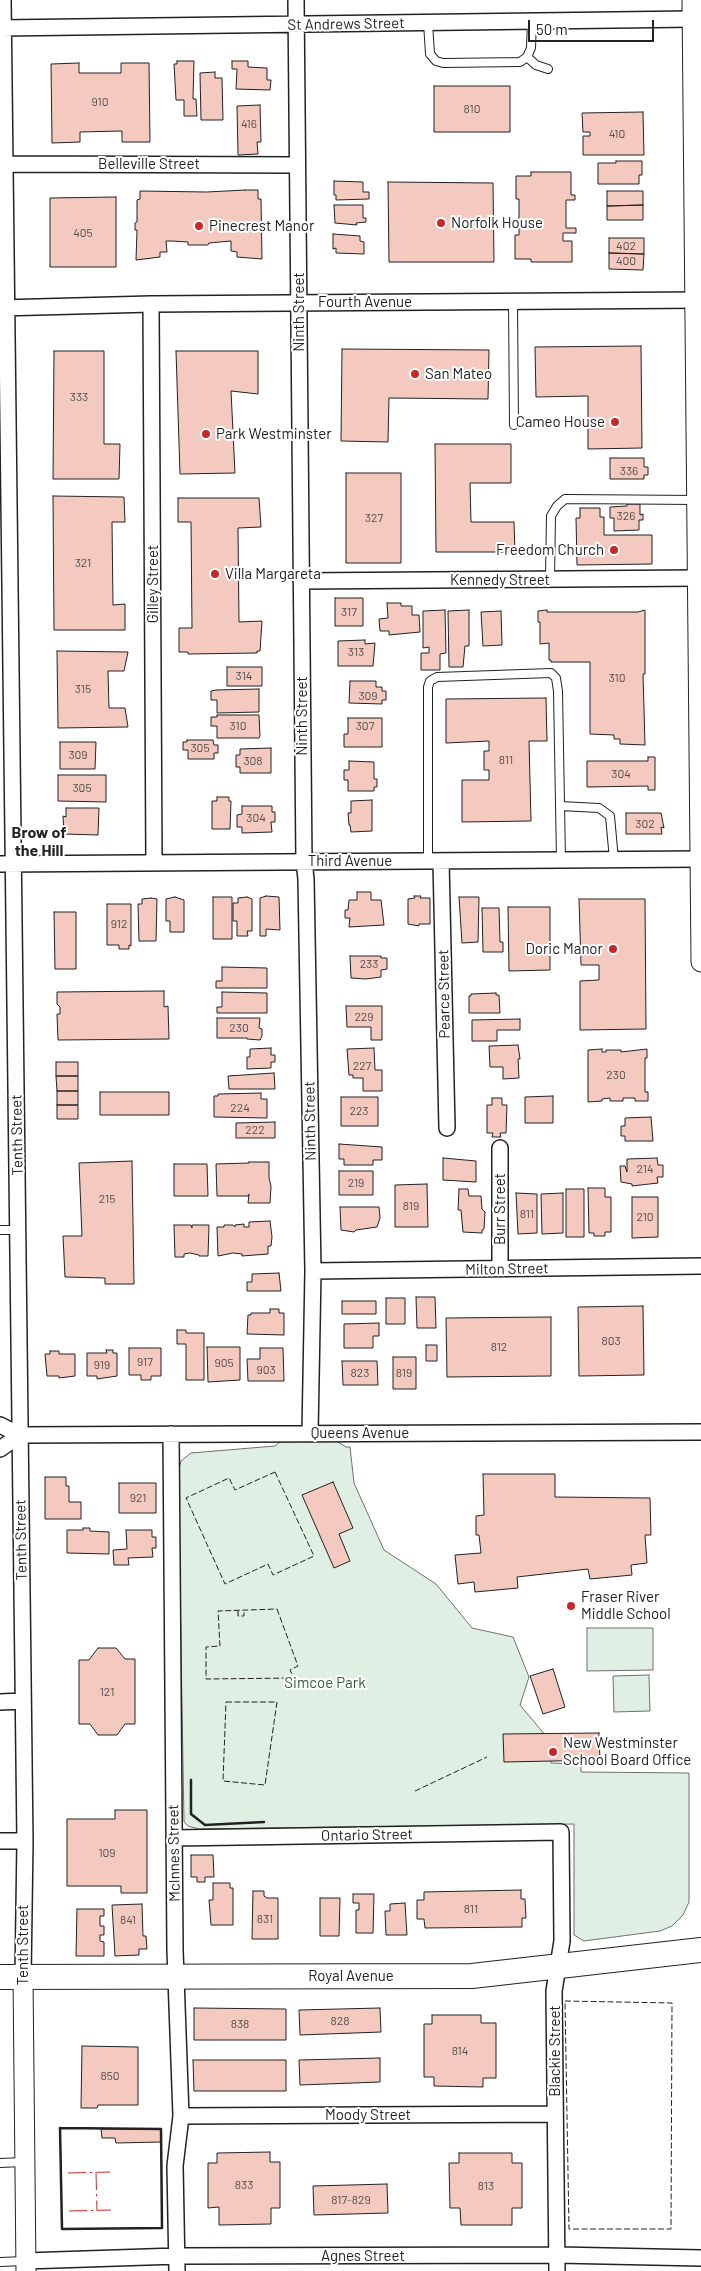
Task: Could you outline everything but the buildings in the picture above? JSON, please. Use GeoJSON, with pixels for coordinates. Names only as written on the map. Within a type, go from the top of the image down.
{"type":"FeatureCollection","features":[{"type":"Feature","properties":{"kind":"main road","name":"Royal Avenue"},"geometry":{"type":"LineString","coordinates":[[11,1977],[472,1976],[701,1950]]}},
{"type":"Feature","properties":{"kind":"street","name":"Tenth Street"},"geometry":{"type":"LineString","coordinates":[[4,0],[2,28],[7,864],[18,1230],[25,1841],[11,1977],[24,2162],[25,2266]]}},
{"type":"Feature","properties":{"kind":"street","name":"Ninth Street"},"geometry":{"type":"LineString","coordinates":[[296,0],[304,861],[313,1271],[310,1433]]}},
{"type":"Feature","properties":{"kind":"street"},"geometry":{"type":"LineString","coordinates":[[692,0],[698,300],[697,500],[701,962]]}},
{"type":"Feature","properties":{"kind":"street","name":"St Andrews Street"},"geometry":{"type":"LineString","coordinates":[[2,28],[692,19]]}},
{"type":"Feature","properties":{"kind":"street","name":"Belleville Street"},"geometry":{"type":"LineString","coordinates":[[3,164],[298,165]]}},
{"type":"Feature","properties":{"kind":"street","name":"Fourth Avenue"},"geometry":{"type":"LineString","coordinates":[[3,308],[151,304],[698,300]]}},
{"type":"Feature","properties":{"kind":"street","name":"Gilley Street"},"geometry":{"type":"LineString","coordinates":[[151,304],[154,863]]}},
{"type":"Feature","properties":{"kind":"street","name":"Kennedy Street"},"geometry":{"type":"LineString","coordinates":[[301,581],[698,578]]}},
{"type":"Feature","properties":{"kind":"street","name":"Third Avenue"},"geometry":{"type":"LineString","coordinates":[[7,864],[700,859]]}},
{"type":"Feature","properties":{"kind":"street","name":"Pearce Street"},"geometry":{"type":"LineString","coordinates":[[434,861],[447,1128]]}},
{"type":"Feature","properties":{"kind":"street","name":"Burr Street"},"geometry":{"type":"LineString","coordinates":[[500,1148],[500,1269]]}},
{"type":"Feature","properties":{"kind":"street","name":"Milton Street"},"geometry":{"type":"LineString","coordinates":[[313,1271],[701,1266]]}},
{"type":"Feature","properties":{"kind":"street","name":"Queens Avenue"},"geometry":{"type":"LineString","coordinates":[[0,1426],[20,1435],[701,1432]]}},
{"type":"Feature","properties":{"kind":"street","name":"McInnes Street"},"geometry":{"type":"LineString","coordinates":[[171,1434],[174,1838],[181,2116],[176,2166],[177,2264]]}},
{"type":"Feature","properties":{"kind":"street"},"geometry":{"type":"LineString","coordinates":[[0,1449],[20,1435]]}},
{"type":"Feature","properties":{"kind":"street"},"geometry":{"type":"LineString","coordinates":[[0,1702],[22,1701]]}},
{"type":"Feature","properties":{"kind":"street","name":"Ontario Street"},"geometry":{"type":"LineString","coordinates":[[174,1838],[561,1832]]}},
{"type":"Feature","properties":{"kind":"street","name":"Blackie Street"},"geometry":{"type":"LineString","coordinates":[[558,2271],[554,2114],[554,1991],[562,1941],[561,1832]]}},
{"type":"Feature","properties":{"kind":"street"},"geometry":{"type":"LineString","coordinates":[[0,1841],[25,1841]]}},
{"type":"Feature","properties":{"kind":"street","name":"Moody Street"},"geometry":{"type":"LineString","coordinates":[[181,2116],[554,2114]]}},
{"type":"Feature","properties":{"kind":"street","name":"Agnes Street"},"geometry":{"type":"LineString","coordinates":[[25,2266],[558,2255],[701,2258]]}},
{"type":"Feature","properties":{"kind":"lane"},"geometry":{"type":"LineString","coordinates":[[428,23],[430,54],[436,61],[443,63],[520,62],[527,57],[531,48],[532,21]]}},
{"type":"Feature","properties":{"kind":"lane"},"geometry":{"type":"LineString","coordinates":[[527,57],[536,65],[548,69]]}},
{"type":"Feature","properties":{"kind":"lane"},"geometry":{"type":"LineString","coordinates":[[513,300],[514,425]]}},
{"type":"Feature","properties":{"kind":"lane"},"geometry":{"type":"LineString","coordinates":[[550,579],[551,516],[557,506],[565,499],[697,500]]}},
{"type":"Feature","properties":{"kind":"lane"},"geometry":{"type":"LineString","coordinates":[[434,861],[428,687],[430,681],[437,677],[551,673],[556,678],[558,691],[561,860]]}},
{"type":"Feature","properties":{"kind":"lane"},"geometry":{"type":"LineString","coordinates":[[560,806],[599,808],[610,816],[614,860]]}},
{"type":"Feature","properties":{"kind":"lane"},"geometry":{"type":"LineString","coordinates":[[0,1230],[18,1230]]}},
{"type":"Feature","properties":{"kind":"lane"},"geometry":{"type":"LineString","coordinates":[[0,2163],[24,2162]]}},
{"type":"Feature","properties":{"kind":"lane"},"geometry":{"type":"LineString","coordinates":[[0,2262],[25,2266]]}},
{"type":"Feature","properties":{"kind":"green space","name":"Simcoe Park"},"geometry":{"type":"Polygon","coordinates":[[[335,1440],[346,1447],[350,1447],[354,1483],[384,1550],[436,1584],[472,1628],[513,1637],[529,1677],[520,1705],[551,1742],[551,1763],[581,1764],[581,1772],[689,1773],[689,1902],[683,1915],[672,1926],[660,1931],[584,1941],[574,1935],[574,1824],[199,1829],[188,1826],[184,1822],[178,1473],[181,1461],[191,1453],[275,1446],[281,1441],[335,1440]]]}},
{"type":"Feature","properties":{"kind":"green space"},"geometry":{"type":"Polygon","coordinates":[[[587,1628],[653,1628],[653,1670],[587,1671],[587,1628]]]}},
{"type":"Feature","properties":{"kind":"green space"},"geometry":{"type":"Polygon","coordinates":[[[649,1675],[650,1711],[614,1712],[613,1676],[649,1675]]]}},
{"type":"Feature","properties":{"kind":"fence"},"geometry":{"type":"LineString","coordinates":[[275,1472],[314,1556],[273,1575],[268,1564],[225,1584],[186,1498],[229,1478],[235,1490],[275,1472]]}},
{"type":"Feature","properties":{"kind":"fence"},"geometry":{"type":"LineString","coordinates":[[277,1609],[298,1666],[290,1670],[294,1678],[206,1679],[206,1647],[220,1646],[218,1611],[277,1609]]}},
{"type":"Feature","properties":{"kind":"fence"},"geometry":{"type":"LineString","coordinates":[[238,1611],[238,1616],[244,1616],[244,1610]]}},
{"type":"Feature","properties":{"kind":"fence"},"geometry":{"type":"LineString","coordinates":[[226,1702],[277,1702],[265,1785],[223,1781],[226,1702]]}},
{"type":"Feature","properties":{"kind":"fence"},"geometry":{"type":"LineString","coordinates":[[415,1791],[487,1757]]}},
{"type":"Feature","properties":{"kind":"fence"},"geometry":{"type":"LineString","coordinates":[[565,2001],[672,2003],[671,2229],[569,2229],[565,2001]]}},
{"type":"Feature","properties":{"kind":"wall"},"geometry":{"type":"LineString","coordinates":[[191,1780],[191,1814],[205,1825],[264,1822]]}},
{"type":"Feature","properties":{"kind":"wall"},"geometry":{"type":"LineString","coordinates":[[60,2128],[161,2129],[162,2228],[62,2229],[60,2128]]}},
{"type":"Feature","properties":{"kind":"power"},"geometry":{"type":"LineString","coordinates":[[96,2172],[97,2211]]}},
{"type":"Feature","properties":{"kind":"power"},"geometry":{"type":"LineString","coordinates":[[68,2173],[110,2172]]}},
{"type":"Feature","properties":{"kind":"power"},"geometry":{"type":"LineString","coordinates":[[69,2211],[111,2210]]}},
{"type":"Feature","properties":{"kind":"place","name":"Norfolk House"},"geometry":{"type":"Point","coordinates":[441,223]}},
{"type":"Feature","properties":{"kind":"place","name":"Pinecrest Manor"},"geometry":{"type":"Point","coordinates":[199,226]}},
{"type":"Feature","properties":{"kind":"place","name":"San Mateo"},"geometry":{"type":"Point","coordinates":[415,374]}},
{"type":"Feature","properties":{"kind":"place","name":"Cameo House"},"geometry":{"type":"Point","coordinates":[615,422]}},
{"type":"Feature","properties":{"kind":"place","name":"Park Westminster"},"geometry":{"type":"Point","coordinates":[206,434]}},
{"type":"Feature","properties":{"kind":"place","name":"Freedom Church"},"geometry":{"type":"Point","coordinates":[614,550]}},
{"type":"Feature","properties":{"kind":"place","name":"Villa Margareta"},"geometry":{"type":"Point","coordinates":[215,574]}},
{"type":"Feature","properties":{"kind":"place","name":"Doric Manor"},"geometry":{"type":"Point","coordinates":[613,949]}},
{"type":"Feature","properties":{"kind":"place","name":"Fraser River Middle School"},"geometry":{"type":"Point","coordinates":[571,1606]}},
{"type":"Feature","properties":{"kind":"place","name":"New Westminster School Board Office"},"geometry":{"type":"Point","coordinates":[553,1752]}},
{"type":"Feature","properties":{"kind":"district","name":"Brow of the Hill"},"geometry":{"type":"Point","coordinates":[39,842]}}]}
